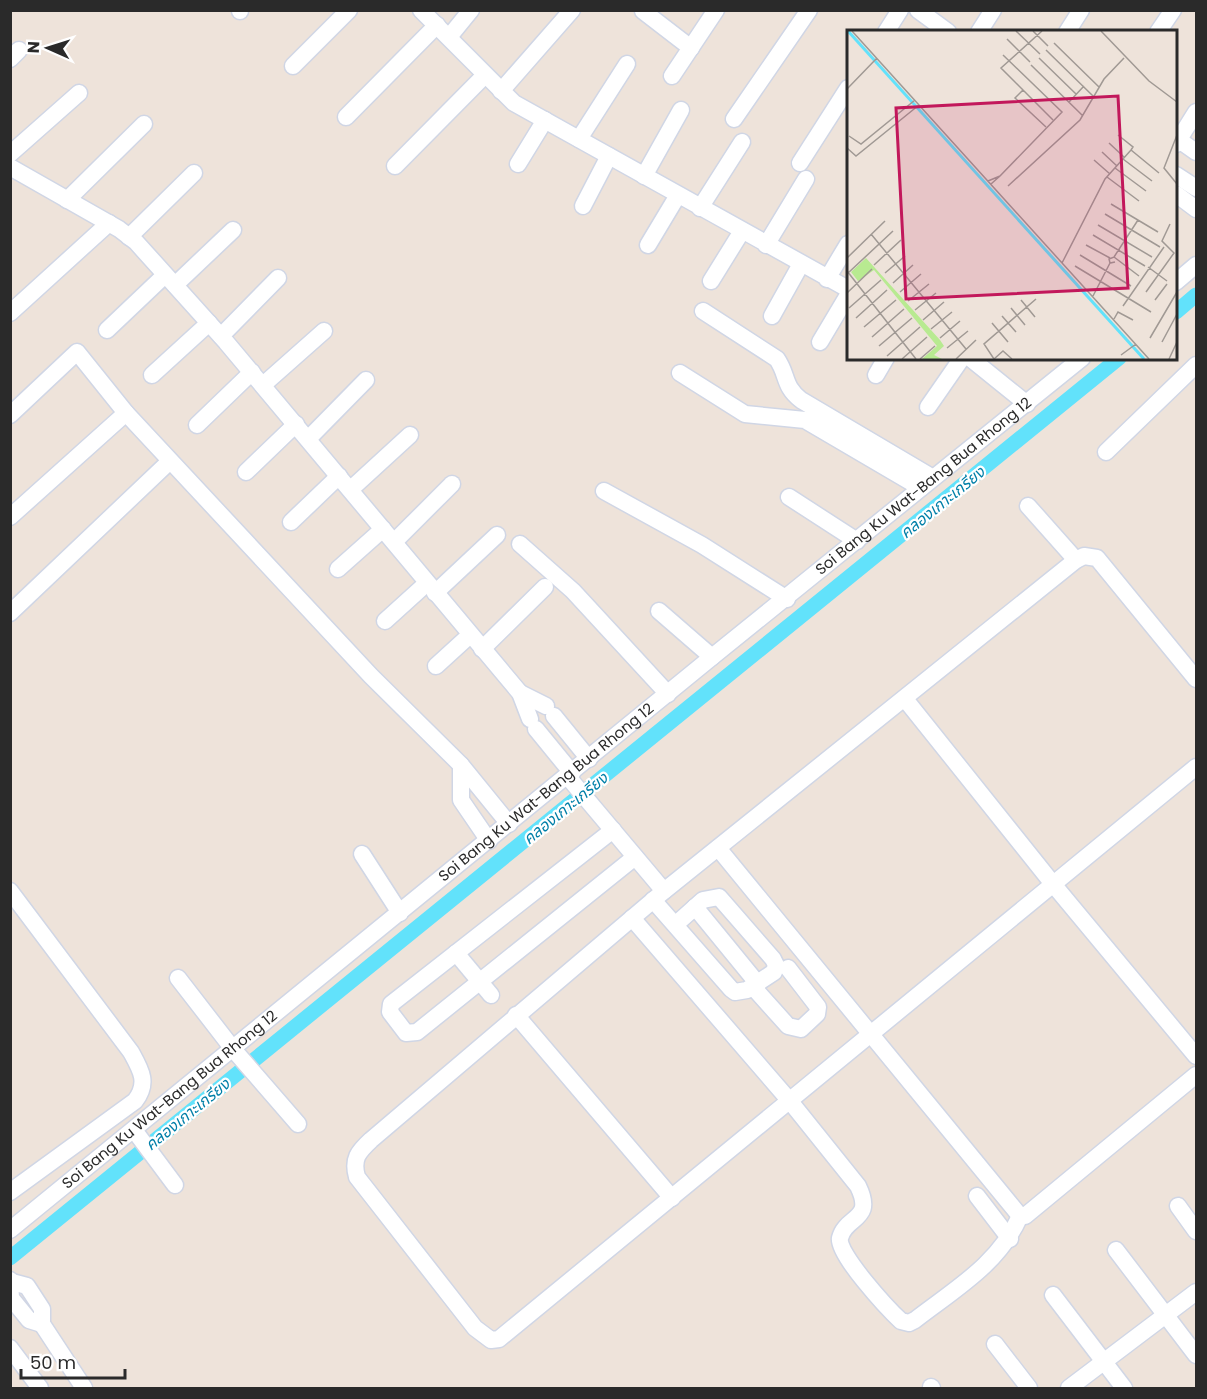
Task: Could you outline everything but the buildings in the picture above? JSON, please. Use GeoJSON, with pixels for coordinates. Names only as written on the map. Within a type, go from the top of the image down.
{"type":"FeatureCollection","features":[{"type":"Feature","properties":{"kind":"street"},"geometry":{"type":"LineString","coordinates":[[293,66],[349,10]]}},
{"type":"Feature","properties":{"kind":"street"},"geometry":{"type":"LineString","coordinates":[[421,10],[514,103],[847,288]]}},
{"type":"Feature","properties":{"kind":"street"},"geometry":{"type":"LineString","coordinates":[[346,117],[443,31],[471,10]]}},
{"type":"Feature","properties":{"kind":"street"},"geometry":{"type":"LineString","coordinates":[[501,91],[572,10]]}},
{"type":"Feature","properties":{"kind":"street"},"geometry":{"type":"LineString","coordinates":[[672,76],[716,10]]}},
{"type":"Feature","properties":{"kind":"street"},"geometry":{"type":"LineString","coordinates":[[734,119],[809,10]]}},
{"type":"Feature","properties":{"kind":"street"},"geometry":{"type":"LineString","coordinates":[[887,30],[900,10]]}},
{"type":"Feature","properties":{"kind":"street"},"geometry":{"type":"LineString","coordinates":[[918,10],[945,30]]}},
{"type":"Feature","properties":{"kind":"street"},"geometry":{"type":"LineString","coordinates":[[980,30],[993,10]]}},
{"type":"Feature","properties":{"kind":"street"},"geometry":{"type":"LineString","coordinates":[[1068,30],[1081,10]]}},
{"type":"Feature","properties":{"kind":"street"},"geometry":{"type":"LineString","coordinates":[[1159,30],[1173,10]]}},
{"type":"Feature","properties":{"kind":"street"},"geometry":{"type":"LineString","coordinates":[[643,11],[691,48]]}},
{"type":"Feature","properties":{"kind":"street"},"geometry":{"type":"LineString","coordinates":[[579,139],[627,64]]}},
{"type":"Feature","properties":{"kind":"street"},"geometry":{"type":"LineString","coordinates":[[395,166],[485,75]]}},
{"type":"Feature","properties":{"kind":"street"},"geometry":{"type":"LineString","coordinates":[[800,163],[847,91]]}},
{"type":"Feature","properties":{"kind":"street"},"geometry":{"type":"LineString","coordinates":[[10,154],[79,93]]}},
{"type":"Feature","properties":{"kind":"street"},"geometry":{"type":"LineString","coordinates":[[644,176],[681,111]]}},
{"type":"Feature","properties":{"kind":"street"},"geometry":{"type":"LineString","coordinates":[[1197,112],[1177,142],[1197,152]]}},
{"type":"Feature","properties":{"kind":"street"},"geometry":{"type":"LineString","coordinates":[[518,164],[544,120]]}},
{"type":"Feature","properties":{"kind":"street"},"geometry":{"type":"LineString","coordinates":[[67,200],[144,124]]}},
{"type":"Feature","properties":{"kind":"street"},"geometry":{"type":"LineString","coordinates":[[700,208],[742,142]]}},
{"type":"Feature","properties":{"kind":"street"},"geometry":{"type":"LineString","coordinates":[[583,206],[609,156]]}},
{"type":"Feature","properties":{"kind":"street"},"geometry":{"type":"LineString","coordinates":[[10,167],[129,237],[221,336],[520,693],[533,724],[580,790],[635,857],[675,925],[735,992],[756,986],[774,972],[776,965],[773,959],[723,899],[710,897],[694,907],[675,925]]}},
{"type":"Feature","properties":{"kind":"street"},"geometry":{"type":"LineString","coordinates":[[129,237],[194,173]]}},
{"type":"Feature","properties":{"kind":"street"},"geometry":{"type":"LineString","coordinates":[[1177,176],[1197,188]]}},
{"type":"Feature","properties":{"kind":"street"},"geometry":{"type":"LineString","coordinates":[[766,245],[806,179]]}},
{"type":"Feature","properties":{"kind":"street"},"geometry":{"type":"LineString","coordinates":[[648,244],[678,195]]}},
{"type":"Feature","properties":{"kind":"street"},"geometry":{"type":"LineString","coordinates":[[1177,195],[1197,209]]}},
{"type":"Feature","properties":{"kind":"street"},"geometry":{"type":"LineString","coordinates":[[13,306],[109,224]]}},
{"type":"Feature","properties":{"kind":"street"},"geometry":{"type":"LineString","coordinates":[[107,330],[233,230]]}},
{"type":"Feature","properties":{"kind":"street"},"geometry":{"type":"LineString","coordinates":[[711,281],[742,231]]}},
{"type":"Feature","properties":{"kind":"street"},"geometry":{"type":"LineString","coordinates":[[827,279],[847,247]]}},
{"type":"Feature","properties":{"kind":"street"},"geometry":{"type":"LineString","coordinates":[[772,316],[801,264]]}},
{"type":"Feature","properties":{"kind":"street"},"geometry":{"type":"LineString","coordinates":[[1177,281],[1197,265]]}},
{"type":"Feature","properties":{"kind":"street"},"geometry":{"type":"LineString","coordinates":[[221,336],[278,278]]}},
{"type":"Feature","properties":{"kind":"street"},"geometry":{"type":"LineString","coordinates":[[820,342],[847,298]]}},
{"type":"Feature","properties":{"kind":"street"},"geometry":{"type":"LineString","coordinates":[[703,311],[777,358],[782,366],[786,384],[801,400],[927,483]]}},
{"type":"Feature","properties":{"kind":"street"},"geometry":{"type":"LineString","coordinates":[[152,375],[209,323]]}},
{"type":"Feature","properties":{"kind":"street"},"geometry":{"type":"LineString","coordinates":[[197,424],[324,331]]}},
{"type":"Feature","properties":{"kind":"street"},"geometry":{"type":"LineString","coordinates":[[10,415],[77,352],[126,413],[371,676],[461,765],[509,824]]}},
{"type":"Feature","properties":{"kind":"street"},"geometry":{"type":"LineString","coordinates":[[876,375],[885,360]]}},
{"type":"Feature","properties":{"kind":"street"},"geometry":{"type":"LineString","coordinates":[[928,407],[961,360]]}},
{"type":"Feature","properties":{"kind":"street"},"geometry":{"type":"LineString","coordinates":[[972,360],[1027,404]]}},
{"type":"Feature","properties":{"kind":"street","name":"Soi Bang Ku Wat-Bang Bua Rhong 12"},"geometry":{"type":"LineString","coordinates":[[10,1230],[134,1130],[238,1055],[400,914],[712,657],[787,599],[1080,360]]}},
{"type":"Feature","properties":{"kind":"street"},"geometry":{"type":"LineString","coordinates":[[1106,452],[1197,365]]}},
{"type":"Feature","properties":{"kind":"street"},"geometry":{"type":"LineString","coordinates":[[680,373],[745,414],[805,420],[927,483]]}},
{"type":"Feature","properties":{"kind":"street"},"geometry":{"type":"LineString","coordinates":[[308,439],[366,380]]}},
{"type":"Feature","properties":{"kind":"street"},"geometry":{"type":"LineString","coordinates":[[10,517],[126,413]]}},
{"type":"Feature","properties":{"kind":"street"},"geometry":{"type":"LineString","coordinates":[[246,472],[296,424]]}},
{"type":"Feature","properties":{"kind":"street"},"geometry":{"type":"LineString","coordinates":[[351,489],[410,435]]}},
{"type":"Feature","properties":{"kind":"street"},"geometry":{"type":"LineString","coordinates":[[10,613],[170,461]]}},
{"type":"Feature","properties":{"kind":"street"},"geometry":{"type":"LineString","coordinates":[[291,522],[339,476]]}},
{"type":"Feature","properties":{"kind":"street"},"geometry":{"type":"LineString","coordinates":[[338,569],[388,535],[452,484]]}},
{"type":"Feature","properties":{"kind":"street"},"geometry":{"type":"LineString","coordinates":[[604,491],[702,545],[787,599]]}},
{"type":"Feature","properties":{"kind":"street"},"geometry":{"type":"LineString","coordinates":[[789,497],[857,541]]}},
{"type":"Feature","properties":{"kind":"street"},"geometry":{"type":"LineString","coordinates":[[1028,506],[1076,560]]}},
{"type":"Feature","properties":{"kind":"street"},"geometry":{"type":"LineString","coordinates":[[385,621],[431,588],[497,535]]}},
{"type":"Feature","properties":{"kind":"street"},"geometry":{"type":"LineString","coordinates":[[520,544],[573,591],[668,694]]}},
{"type":"Feature","properties":{"kind":"street"},"geometry":{"type":"LineString","coordinates":[[1197,679],[1097,558],[1084,556],[1076,560],[658,895],[516,1015],[371,1140],[356,1157],[354,1164],[357,1177],[476,1328],[491,1340],[499,1339],[1197,767]]}},
{"type":"Feature","properties":{"kind":"street"},"geometry":{"type":"LineString","coordinates":[[482,649],[545,588]]}},
{"type":"Feature","properties":{"kind":"street"},"geometry":{"type":"LineString","coordinates":[[658,611],[712,657]]}},
{"type":"Feature","properties":{"kind":"street"},"geometry":{"type":"LineString","coordinates":[[436,666],[470,635]]}},
{"type":"Feature","properties":{"kind":"street"},"geometry":{"type":"LineString","coordinates":[[520,693],[550,711],[589,759]]}},
{"type":"Feature","properties":{"kind":"street"},"geometry":{"type":"LineString","coordinates":[[905,699],[1053,884],[1197,1056]]}},
{"type":"Feature","properties":{"kind":"street"},"geometry":{"type":"LineString","coordinates":[[461,765],[461,800],[489,841]]}},
{"type":"Feature","properties":{"kind":"street"},"geometry":{"type":"LineString","coordinates":[[613,830],[391,1004],[390,1012],[406,1033],[417,1032],[635,857]]}},
{"type":"Feature","properties":{"kind":"street"},"geometry":{"type":"LineString","coordinates":[[718,848],[1020,1216]]}},
{"type":"Feature","properties":{"kind":"street"},"geometry":{"type":"LineString","coordinates":[[362,854],[400,914]]}},
{"type":"Feature","properties":{"kind":"street"},"geometry":{"type":"LineString","coordinates":[[10,891],[131,1052],[144,1082],[142,1091],[135,1101],[10,1192]]}},
{"type":"Feature","properties":{"kind":"street"},"geometry":{"type":"LineString","coordinates":[[694,907],[788,1026],[801,1029],[817,1014],[818,1007],[788,968]]}},
{"type":"Feature","properties":{"kind":"street"},"geometry":{"type":"LineString","coordinates":[[632,918],[789,1100],[858,1186],[864,1197],[864,1208],[840,1237],[840,1244],[846,1257],[901,1321],[909,1323],[915,1320],[990,1262],[1010,1239],[1020,1216]]}},
{"type":"Feature","properties":{"kind":"street"},"geometry":{"type":"LineString","coordinates":[[456,953],[491,995]]}},
{"type":"Feature","properties":{"kind":"street"},"geometry":{"type":"LineString","coordinates":[[178,978],[238,1055],[298,1124]]}},
{"type":"Feature","properties":{"kind":"street"},"geometry":{"type":"LineString","coordinates":[[516,1015],[672,1198]]}},
{"type":"Feature","properties":{"kind":"street"},"geometry":{"type":"LineString","coordinates":[[1020,1216],[1025,1216],[1197,1075]]}},
{"type":"Feature","properties":{"kind":"street"},"geometry":{"type":"LineString","coordinates":[[134,1130],[175,1185]]}},
{"type":"Feature","properties":{"kind":"street"},"geometry":{"type":"LineString","coordinates":[[977,1196],[1010,1239]]}},
{"type":"Feature","properties":{"kind":"street"},"geometry":{"type":"LineString","coordinates":[[1178,1206],[1197,1231]]}},
{"type":"Feature","properties":{"kind":"street"},"geometry":{"type":"LineString","coordinates":[[1116,1250],[1197,1355]]}},
{"type":"Feature","properties":{"kind":"street"},"geometry":{"type":"LineString","coordinates":[[11,1281],[12,1298],[29,1320],[42,1324],[84,1389]]}},
{"type":"Feature","properties":{"kind":"street"},"geometry":{"type":"LineString","coordinates":[[1069,1389],[1197,1292]]}},
{"type":"Feature","properties":{"kind":"street"},"geometry":{"type":"LineString","coordinates":[[1053,1295],[1124,1389]]}},
{"type":"Feature","properties":{"kind":"street"},"geometry":{"type":"LineString","coordinates":[[995,1344],[1029,1389]]}},
{"type":"Feature","properties":{"kind":"street"},"geometry":{"type":"LineString","coordinates":[[10,1348],[40,1389]]}},
{"type":"Feature","properties":{"kind":"waterway","name":"คลองเกาะเกรียง"},"geometry":{"type":"LineString","coordinates":[[1177,311],[1196,295]]}},
{"type":"Feature","properties":{"kind":"waterway","name":"คลองเกาะเกรียง"},"geometry":{"type":"LineString","coordinates":[[10,1258],[1117,360]]}}]}
